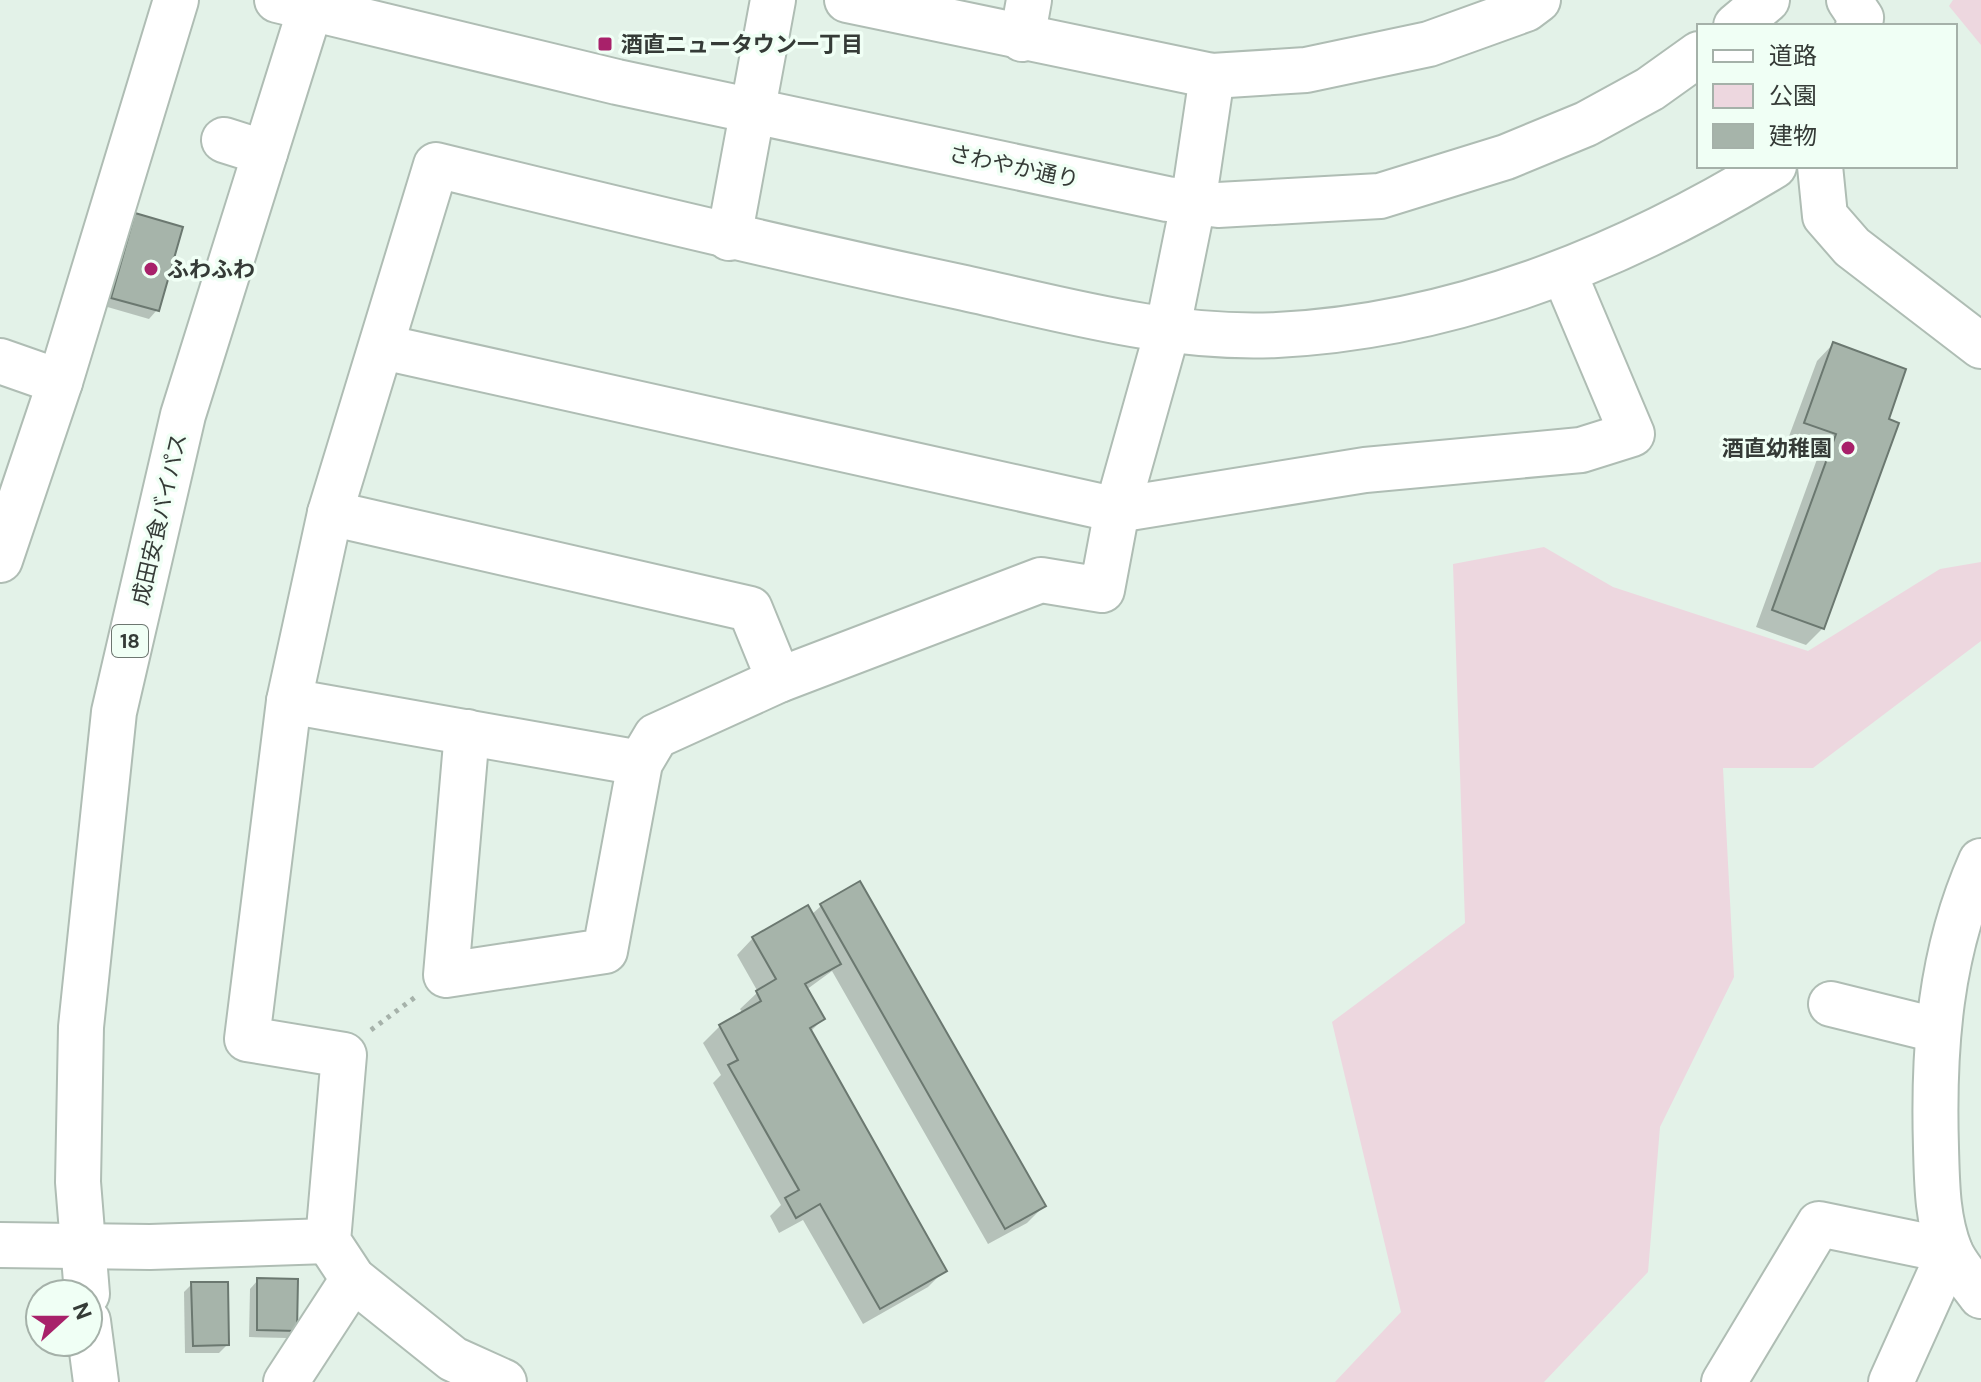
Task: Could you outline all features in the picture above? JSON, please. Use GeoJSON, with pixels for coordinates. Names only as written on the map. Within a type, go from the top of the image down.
{"type":"FeatureCollection","features":[{"type":"Feature","properties":{"kind":"street"},"geometry":{"type":"LineString","coordinates":[[0,560],[60,382],[176,0]]}},
{"type":"Feature","properties":{"kind":"street"},"geometry":{"type":"LineString","coordinates":[[729,238],[773,0]]}},
{"type":"Feature","properties":{"kind":"street"},"geometry":{"type":"LineString","coordinates":[[847,0],[1026,20],[1212,76],[1306,70],[1429,44],[1526,9],[1538,0]]}},
{"type":"Feature","properties":{"kind":"street"},"geometry":{"type":"LineString","coordinates":[[1738,24],[1767,0]]}},
{"type":"Feature","properties":{"kind":"street"},"geometry":{"type":"LineString","coordinates":[[1849,0],[1861,18],[1859,24]]}},
{"type":"Feature","properties":{"kind":"street","name":"さわやか通り"},"geometry":{"type":"LineString","coordinates":[[300,3],[751,111],[1193,204],[1380,196],[1506,157],[1586,124],[1650,89],[1697,55]]}},
{"type":"Feature","properties":{"kind":"street","name":"成田安食バイパス"},"geometry":{"type":"LineString","coordinates":[[86,1278],[78,1182],[81,1027],[114,712],[183,415],[265,153],[300,3]]}},
{"type":"Feature","properties":{"kind":"street"},"geometry":{"type":"LineString","coordinates":[[467,732],[446,975],[605,951],[640,763],[656,736],[779,680],[1041,580],[1102,590],[1117,510],[1167,332],[1193,204],[1212,76]]}},
{"type":"Feature","properties":{"kind":"street"},"geometry":{"type":"LineString","coordinates":[[224,140],[265,153]]}},
{"type":"Feature","properties":{"kind":"street"},"geometry":{"type":"LineString","coordinates":[[504,1382],[453,1359],[353,1279],[328,1241],[344,1055],[247,1039],[289,701],[330,513],[436,165],[729,238],[1167,332],[1276,335],[1377,325],[1485,299],[1564,273],[1695,214],[1771,168]]}},
{"type":"Feature","properties":{"kind":"street"},"geometry":{"type":"LineString","coordinates":[[1820,168],[1825,216],[1852,247],[1981,346]]}},
{"type":"Feature","properties":{"kind":"street"},"geometry":{"type":"LineString","coordinates":[[383,347],[1117,510],[1365,470],[1581,450],[1632,434],[1564,273]]}},
{"type":"Feature","properties":{"kind":"street"},"geometry":{"type":"LineString","coordinates":[[0,361],[60,382]]}},
{"type":"Feature","properties":{"kind":"street"},"geometry":{"type":"LineString","coordinates":[[330,513],[750,609],[779,680]]}},
{"type":"Feature","properties":{"kind":"street"},"geometry":{"type":"LineString","coordinates":[[289,701],[640,763]]}},
{"type":"Feature","properties":{"kind":"street"},"geometry":{"type":"LineString","coordinates":[[1981,861],[1963,902],[1948,958],[1936,1030],[1938,1205],[1950,1251],[1981,1296]]}},
{"type":"Feature","properties":{"kind":"street"},"geometry":{"type":"LineString","coordinates":[[1831,1004],[1936,1030]]}},
{"type":"Feature","properties":{"kind":"street"},"geometry":{"type":"LineString","coordinates":[[1742,1377],[1819,1224],[1950,1251]]}},
{"type":"Feature","properties":{"kind":"street"},"geometry":{"type":"LineString","coordinates":[[0,1245],[150,1247],[328,1241]]}},
{"type":"Feature","properties":{"kind":"street"},"geometry":{"type":"LineString","coordinates":[[1891,1382],[1950,1251]]}},
{"type":"Feature","properties":{"kind":"street"},"geometry":{"type":"LineString","coordinates":[[286,1382],[353,1279]]}},
{"type":"Feature","properties":{"kind":"street"},"geometry":{"type":"LineString","coordinates":[[93,1358],[96,1382]]}},
{"type":"Feature","properties":{"kind":"path"},"geometry":{"type":"LineString","coordinates":[[344,1055],[379,1023],[446,975]]}},
{"type":"Feature","properties":{"kind":"green space"},"geometry":{"type":"Polygon","coordinates":[[[1953,0],[1981,0],[1981,45],[1949,6],[1953,0]]]}},
{"type":"Feature","properties":{"kind":"green space"},"geometry":{"type":"Polygon","coordinates":[[[1544,547],[1613,587],[1808,651],[1940,569],[1981,562],[1981,641],[1813,768],[1723,768],[1734,977],[1660,1127],[1648,1272],[1544,1382],[1335,1382],[1401,1312],[1332,1022],[1465,923],[1453,564],[1544,547]]]}},
{"type":"Feature","properties":{"kind":"building"},"geometry":{"type":"Polygon","coordinates":[[[135,213],[183,227],[159,311],[111,298],[135,213]]]}},
{"type":"Feature","properties":{"kind":"building"},"geometry":{"type":"Polygon","coordinates":[[[1833,342],[1906,369],[1889,419],[1899,423],[1824,629],[1772,610],[1836,434],[1804,423],[1833,342]]]}},
{"type":"Feature","properties":{"kind":"building"},"geometry":{"type":"Polygon","coordinates":[[[860,881],[1046,1206],[1005,1229],[820,904],[860,881]]]}},
{"type":"Feature","properties":{"kind":"building"},"geometry":{"type":"Polygon","coordinates":[[[808,905],[841,964],[805,984],[825,1019],[810,1028],[947,1271],[880,1309],[820,1204],[796,1218],[785,1198],[799,1190],[728,1065],[738,1060],[719,1025],[761,1001],[756,991],[776,979],[752,937],[808,905]]]}},
{"type":"Feature","properties":{"kind":"building"},"geometry":{"type":"Polygon","coordinates":[[[257,1278],[298,1279],[297,1331],[257,1330],[257,1278]]]}},
{"type":"Feature","properties":{"kind":"building"},"geometry":{"type":"Polygon","coordinates":[[[191,1282],[228,1282],[229,1345],[193,1346],[191,1282]]]}},
{"type":"Feature","properties":{"kind":"place","name":"酒直ニュータウン一丁目"},"geometry":{"type":"Point","coordinates":[605,44]}},
{"type":"Feature","properties":{"kind":"place","name":"ふわふわ"},"geometry":{"type":"Point","coordinates":[151,269]}},
{"type":"Feature","properties":{"kind":"place","name":"酒直幼稚園"},"geometry":{"type":"Point","coordinates":[1848,448]}}]}
